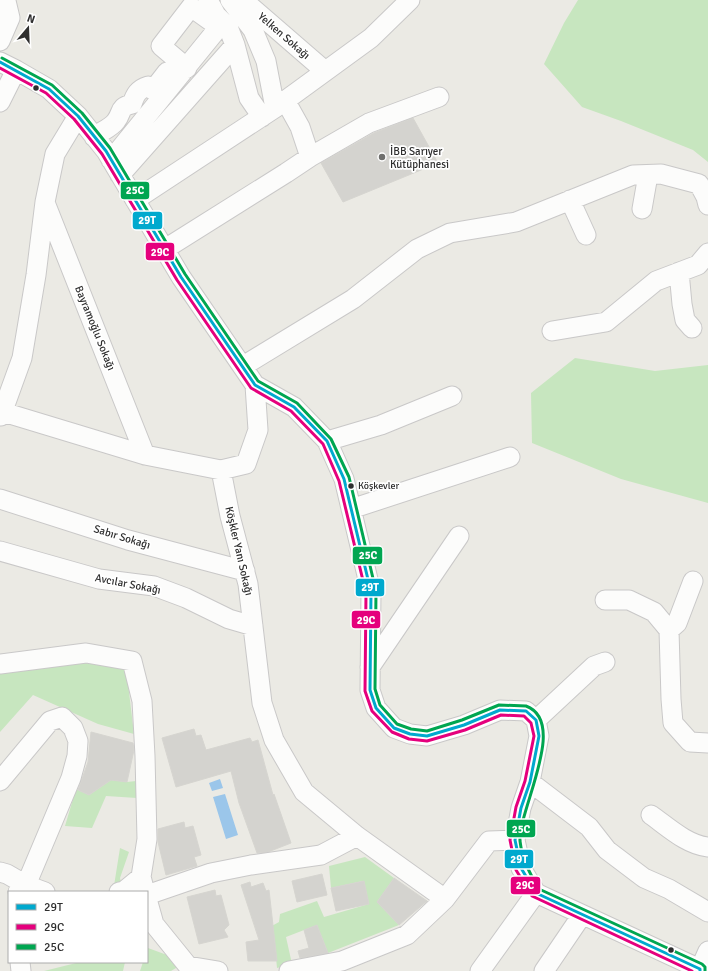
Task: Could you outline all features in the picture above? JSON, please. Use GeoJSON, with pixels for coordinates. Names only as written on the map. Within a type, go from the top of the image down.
{"type":"FeatureCollection","features":[{"type":"Feature","properties":{"kind":"street"},"geometry":{"type":"LineString","coordinates":[[0,41],[10,18],[6,1],[2,0]]}},
{"type":"Feature","properties":{"kind":"street"},"geometry":{"type":"LineString","coordinates":[[208,0],[216,15],[228,27],[235,45],[249,98],[274,108],[300,127],[310,157]]}},
{"type":"Feature","properties":{"kind":"street"},"geometry":{"type":"LineString","coordinates":[[230,0],[253,30],[266,61],[274,108]]}},
{"type":"Feature","properties":{"kind":"street","name":"Yelken Sokağı"},"geometry":{"type":"LineString","coordinates":[[243,0],[325,72]]}},
{"type":"Feature","properties":{"kind":"street"},"geometry":{"type":"LineString","coordinates":[[135,200],[274,108],[325,72],[371,38],[410,0]]}},
{"type":"Feature","properties":{"kind":"street"},"geometry":{"type":"LineString","coordinates":[[116,168],[235,45]]}},
{"type":"Feature","properties":{"kind":"street"},"geometry":{"type":"LineString","coordinates":[[94,137],[116,122],[120,111],[125,105],[137,108],[135,94],[142,88],[148,86],[152,90],[182,64],[116,168]]}},
{"type":"Feature","properties":{"kind":"street"},"geometry":{"type":"LineString","coordinates":[[0,102],[8,66],[49,89],[78,116],[116,168],[181,277],[255,385],[294,407],[327,441],[344,479],[371,592],[370,690],[376,708],[394,728],[410,734],[427,736],[464,725],[500,710],[526,711],[536,720],[539,736],[530,782],[521,808],[515,840],[521,868],[536,892],[582,915],[703,970],[708,951]]}},
{"type":"Feature","properties":{"kind":"street"},"geometry":{"type":"LineString","coordinates":[[164,249],[310,157],[369,123],[438,97]]}},
{"type":"Feature","properties":{"kind":"street"},"geometry":{"type":"LineString","coordinates":[[78,116],[55,154],[45,202],[36,275],[22,358],[1,410],[145,455],[221,470],[246,464],[258,430],[255,385]]}},
{"type":"Feature","properties":{"kind":"street"},"geometry":{"type":"LineString","coordinates":[[243,366],[353,299],[417,249],[450,233],[516,222],[633,175],[660,174],[699,184],[708,205]]}},
{"type":"Feature","properties":{"kind":"street"},"geometry":{"type":"LineString","coordinates":[[642,209],[648,175]]}},
{"type":"Feature","properties":{"kind":"street"},"geometry":{"type":"LineString","coordinates":[[570,200],[586,235]]}},
{"type":"Feature","properties":{"kind":"street","name":"Bayramoğlu Sokağı"},"geometry":{"type":"LineString","coordinates":[[45,202],[145,455]]}},
{"type":"Feature","properties":{"kind":"street"},"geometry":{"type":"LineString","coordinates":[[552,332],[606,322],[656,281],[698,265],[708,253]]}},
{"type":"Feature","properties":{"kind":"street"},"geometry":{"type":"LineString","coordinates":[[679,272],[685,320],[692,328]]}},
{"type":"Feature","properties":{"kind":"street"},"geometry":{"type":"LineString","coordinates":[[327,441],[381,425],[452,396]]}},
{"type":"Feature","properties":{"kind":"street"},"geometry":{"type":"LineString","coordinates":[[257,416],[266,412],[294,407]]}},
{"type":"Feature","properties":{"kind":"street"},"geometry":{"type":"LineString","coordinates":[[351,509],[510,457]]}},
{"type":"Feature","properties":{"kind":"street","name":"Köşkler Yanı Sokağı"},"geometry":{"type":"LineString","coordinates":[[221,470],[230,516],[248,584],[262,703],[274,740],[304,792],[357,836],[445,899]]}},
{"type":"Feature","properties":{"kind":"street","name":"Sabır Sokağı"},"geometry":{"type":"LineString","coordinates":[[0,499],[128,540],[245,571]]}},
{"type":"Feature","properties":{"kind":"street"},"geometry":{"type":"LineString","coordinates":[[370,667],[460,536]]}},
{"type":"Feature","properties":{"kind":"street","name":"Avcılar Sokağı"},"geometry":{"type":"LineString","coordinates":[[0,551],[99,579],[154,586],[186,598],[229,619],[253,626]]}},
{"type":"Feature","properties":{"kind":"street"},"geometry":{"type":"LineString","coordinates":[[669,630],[677,623],[693,581]]}},
{"type":"Feature","properties":{"kind":"street"},"geometry":{"type":"LineString","coordinates":[[605,600],[629,600],[654,612],[669,630],[673,723],[690,742],[708,743]]}},
{"type":"Feature","properties":{"kind":"street"},"geometry":{"type":"LineString","coordinates":[[0,664],[86,654],[132,661],[142,701],[145,756],[147,840],[144,888]]}},
{"type":"Feature","properties":{"kind":"street"},"geometry":{"type":"LineString","coordinates":[[536,720],[594,666],[605,662]]}},
{"type":"Feature","properties":{"kind":"street"},"geometry":{"type":"LineString","coordinates":[[0,781],[50,721],[62,717],[73,728],[78,741],[77,756],[71,778],[22,889]]}},
{"type":"Feature","properties":{"kind":"street"},"geometry":{"type":"LineString","coordinates":[[530,782],[589,827],[607,850],[644,878],[669,889],[708,912]]}},
{"type":"Feature","properties":{"kind":"street"},"geometry":{"type":"LineString","coordinates":[[651,815],[680,836],[700,846],[708,847]]}},
{"type":"Feature","properties":{"kind":"street"},"geometry":{"type":"LineString","coordinates":[[124,891],[251,865],[321,855],[357,836]]}},
{"type":"Feature","properties":{"kind":"street"},"geometry":{"type":"LineString","coordinates":[[289,971],[348,966],[407,935],[445,899],[489,841],[515,840]]}},
{"type":"Feature","properties":{"kind":"street"},"geometry":{"type":"LineString","coordinates":[[0,872],[7,874],[22,889],[37,891]]}},
{"type":"Feature","properties":{"kind":"street"},"geometry":{"type":"LineString","coordinates":[[480,971],[536,892]]}},
{"type":"Feature","properties":{"kind":"street"},"geometry":{"type":"LineString","coordinates":[[148,903],[154,924],[183,968],[218,971]]}},
{"type":"Feature","properties":{"kind":"street"},"geometry":{"type":"LineString","coordinates":[[544,971],[582,915]]}},
{"type":"Feature","properties":{"kind":"green space"},"geometry":{"type":"Polygon","coordinates":[[[578,0],[708,0],[708,162],[693,150],[582,107],[544,64],[564,23],[578,0]]]}},
{"type":"Feature","properties":{"kind":"green space"},"geometry":{"type":"Polygon","coordinates":[[[575,358],[655,371],[708,365],[708,503],[621,479],[532,443],[531,393],[575,358]]]}},
{"type":"Feature","properties":{"kind":"green space"},"geometry":{"type":"Polygon","coordinates":[[[65,661],[126,667],[134,734],[98,724],[33,695],[0,732],[0,672],[65,661]]]}},
{"type":"Feature","properties":{"kind":"green space"},"geometry":{"type":"Polygon","coordinates":[[[111,780],[127,782],[136,781],[137,798],[106,796],[92,828],[65,826],[76,789],[89,795],[111,780]]]}},
{"type":"Feature","properties":{"kind":"green space"},"geometry":{"type":"Polygon","coordinates":[[[120,848],[129,852],[120,878],[123,891],[113,891],[120,848]]]}},
{"type":"Feature","properties":{"kind":"green space"},"geometry":{"type":"Polygon","coordinates":[[[365,857],[394,878],[377,902],[399,925],[328,953],[317,925],[286,937],[292,964],[277,968],[274,937],[261,932],[279,922],[280,914],[317,901],[324,917],[369,904],[363,881],[331,888],[329,866],[365,857]]]}},
{"type":"Feature","properties":{"kind":"green space"},"geometry":{"type":"Polygon","coordinates":[[[148,948],[186,962],[171,971],[140,971],[143,963],[148,963],[148,948]]]}},
{"type":"Feature","properties":{"kind":"green space"},"geometry":{"type":"Polygon","coordinates":[[[76,963],[125,963],[123,971],[44,971],[76,963]]]}},
{"type":"Feature","properties":{"kind":"water"},"geometry":{"type":"Polygon","coordinates":[[[220,779],[223,788],[212,791],[209,783],[220,779]]]}},
{"type":"Feature","properties":{"kind":"water"},"geometry":{"type":"Polygon","coordinates":[[[225,794],[238,835],[226,839],[213,797],[225,794]]]}},
{"type":"Feature","properties":{"kind":"building","name":"İBB Sarıyer Kütüphanesi"},"geometry":{"type":"Polygon","coordinates":[[[413,118],[438,163],[343,202],[321,163],[374,133],[413,118]]]}},
{"type":"Feature","properties":{"kind":"building"},"geometry":{"type":"Polygon","coordinates":[[[194,729],[196,736],[201,735],[206,750],[250,738],[252,742],[258,740],[273,795],[274,794],[291,843],[268,852],[257,853],[239,803],[231,771],[176,787],[162,738],[194,729]]]}},
{"type":"Feature","properties":{"kind":"building"},"geometry":{"type":"Polygon","coordinates":[[[91,732],[133,743],[134,750],[127,782],[111,780],[89,795],[78,790],[88,762],[91,732]]]}},
{"type":"Feature","properties":{"kind":"building"},"geometry":{"type":"Polygon","coordinates":[[[184,822],[185,828],[193,826],[201,855],[194,857],[197,866],[166,875],[158,842],[158,829],[184,822]]]}},
{"type":"Feature","properties":{"kind":"building"},"geometry":{"type":"Polygon","coordinates":[[[322,874],[327,895],[297,902],[292,881],[322,874]]]}},
{"type":"Feature","properties":{"kind":"building"},"geometry":{"type":"Polygon","coordinates":[[[394,878],[427,901],[399,925],[377,902],[394,878]]]}},
{"type":"Feature","properties":{"kind":"building"},"geometry":{"type":"Polygon","coordinates":[[[364,881],[369,904],[336,911],[331,888],[364,881]]]}},
{"type":"Feature","properties":{"kind":"building"},"geometry":{"type":"Polygon","coordinates":[[[250,882],[251,887],[263,883],[266,891],[269,890],[277,961],[248,961],[246,942],[259,940],[241,885],[250,882]]]}},
{"type":"Feature","properties":{"kind":"building"},"geometry":{"type":"Polygon","coordinates":[[[215,890],[216,896],[221,895],[229,925],[224,930],[228,937],[199,944],[187,897],[215,890]]]}},
{"type":"Feature","properties":{"kind":"building"},"geometry":{"type":"Polygon","coordinates":[[[317,925],[328,953],[300,958],[298,951],[309,948],[304,930],[317,925]]]}},
{"type":"Feature","properties":{"kind":"transit line","name":"25C"},"geometry":{"type":"LineString","coordinates":[[2,58],[52,85],[82,113],[110,148],[185,274],[258,381],[297,403],[331,439],[349,477],[376,591],[375,689],[380,705],[397,724],[411,729],[427,731],[462,720],[499,705],[526,706],[538,715],[543,729],[542,748],[538,768],[521,827],[520,841],[527,866],[539,889],[702,964],[705,967],[705,971]]}},
{"type":"Feature","properties":{"kind":"transit line","name":"29T"},"geometry":{"type":"LineString","coordinates":[[0,62],[49,89],[78,116],[106,151],[181,277],[255,385],[294,407],[327,441],[344,479],[371,592],[370,690],[376,708],[394,728],[410,734],[427,736],[464,725],[500,710],[526,711],[536,720],[539,736],[530,782],[521,808],[515,840],[521,868],[536,893],[700,969],[700,971]]}},
{"type":"Feature","properties":{"kind":"transit line","name":"29C"},"geometry":{"type":"LineString","coordinates":[[0,68],[46,93],[74,119],[102,154],[177,280],[251,388],[291,411],[323,444],[339,481],[366,593],[365,691],[372,711],[392,732],[409,739],[427,741],[465,730],[501,715],[524,716],[531,723],[534,736],[525,781],[516,807],[510,840],[516,870],[532,896],[692,971]]}},
{"type":"Feature","properties":{"kind":"place","name":"İBB Sarıyer Kütüphanesi"},"geometry":{"type":"Point","coordinates":[382,157]}},
{"type":"Feature","properties":{"kind":"place","name":"Köşkevler"},"geometry":{"type":"Point","coordinates":[351,486]}}]}
